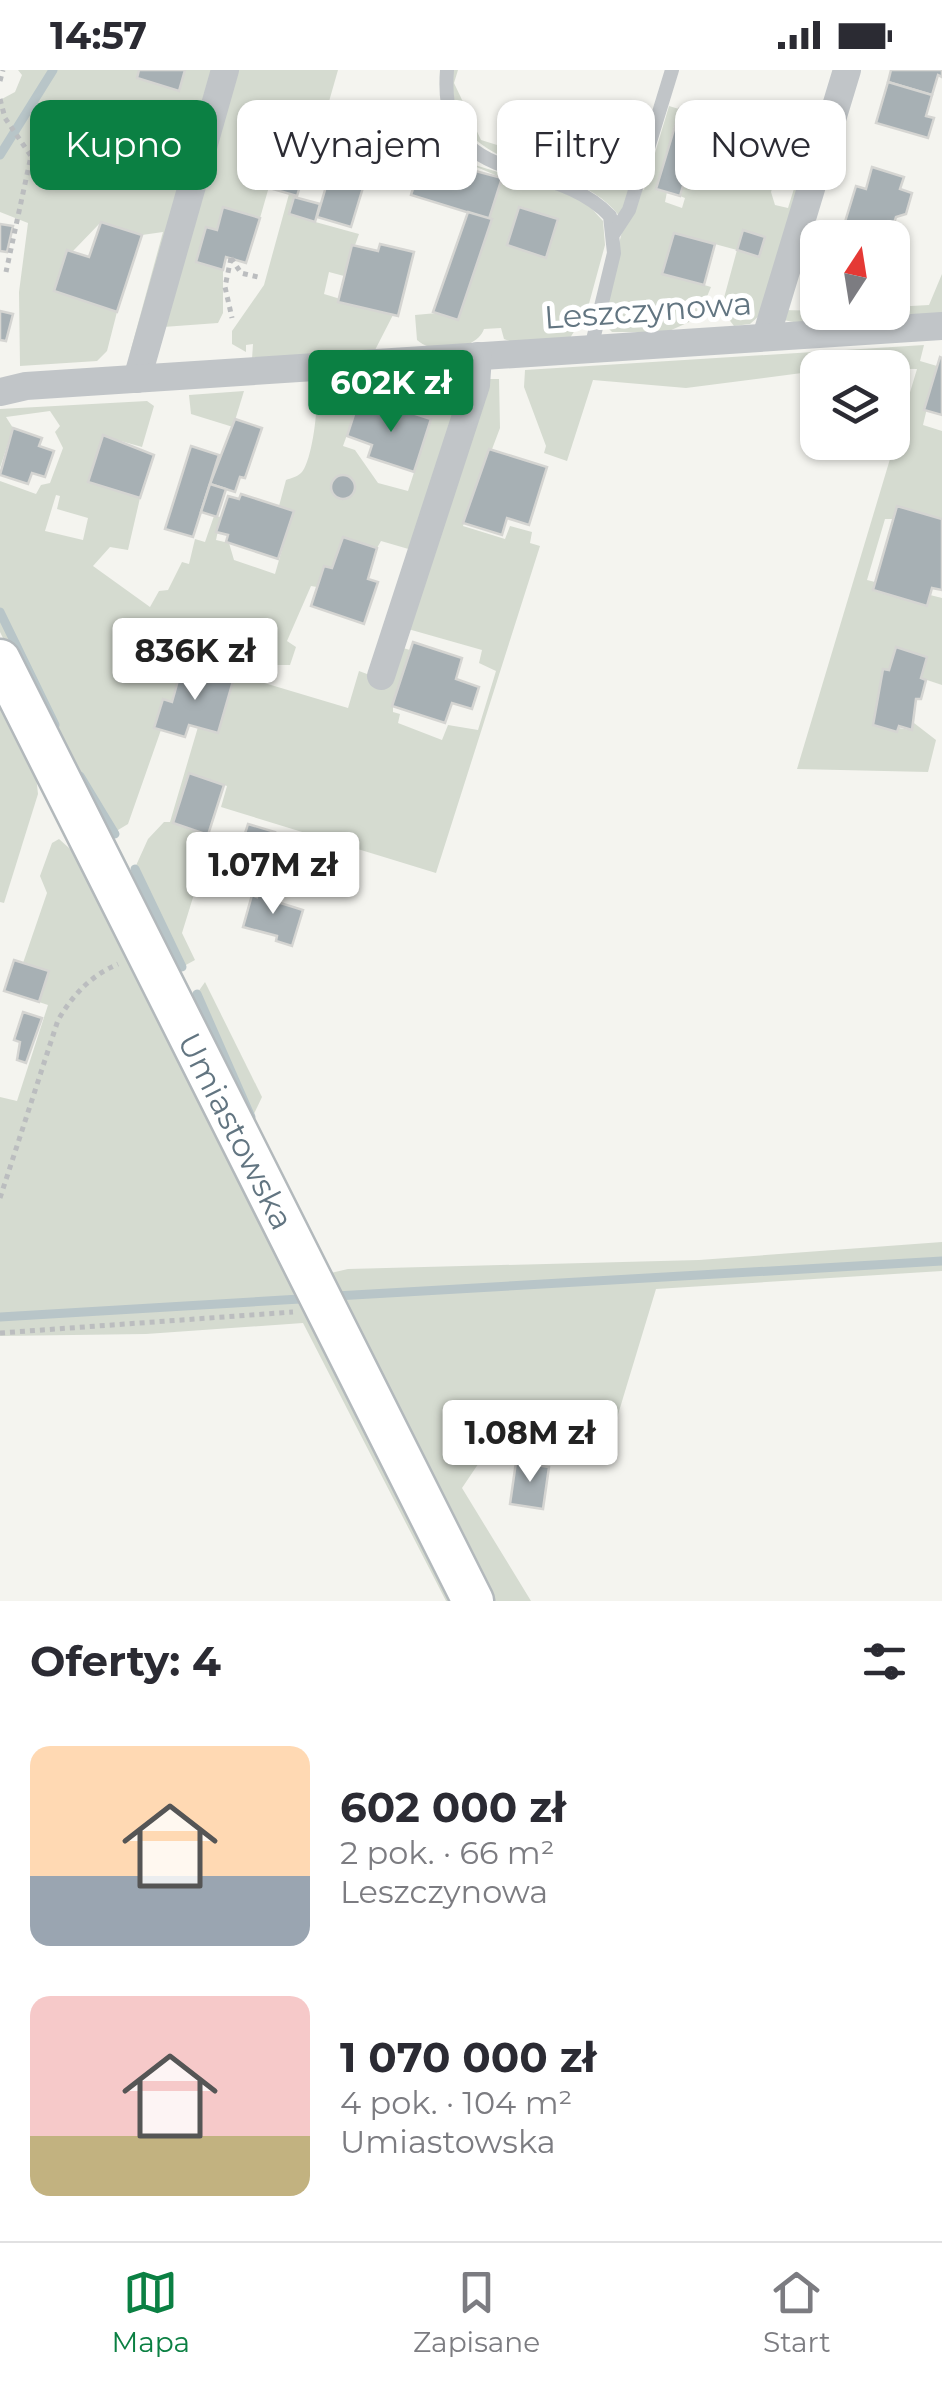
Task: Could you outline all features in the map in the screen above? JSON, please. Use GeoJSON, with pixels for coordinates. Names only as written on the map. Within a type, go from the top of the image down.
{"type":"FeatureCollection","features":[{"type":"Feature","properties":{"kind":"main road","name":"Umiastowska"},"geometry":{"type":"LineString","coordinates":[[0,660],[473,1601]]}},
{"type":"Feature","properties":{"kind":"street"},"geometry":{"type":"LineString","coordinates":[[137,379],[225,70]]}},
{"type":"Feature","properties":{"kind":"street"},"geometry":{"type":"LineString","coordinates":[[766,337],[847,70]]}},
{"type":"Feature","properties":{"kind":"street","name":"Leszczynowa"},"geometry":{"type":"LineString","coordinates":[[0,392],[137,379],[942,326]]}},
{"type":"Feature","properties":{"kind":"street"},"geometry":{"type":"LineString","coordinates":[[381,676],[476,385],[478,356]]}},
{"type":"Feature","properties":{"kind":"lane"},"geometry":{"type":"LineString","coordinates":[[446,70],[446,99],[455,132],[468,149],[500,166],[593,198],[610,216],[614,254],[591,348]]}},
{"type":"Feature","properties":{"kind":"lane"},"geometry":{"type":"LineString","coordinates":[[614,233],[629,210],[672,70]]}},
{"type":"Feature","properties":{"kind":"path"},"geometry":{"type":"LineString","coordinates":[[0,81],[3,70]]}},
{"type":"Feature","properties":{"kind":"path"},"geometry":{"type":"LineString","coordinates":[[0,99],[10,124],[31,156],[6,272]]}},
{"type":"Feature","properties":{"kind":"path"},"geometry":{"type":"LineString","coordinates":[[232,318],[225,287],[231,258],[242,273],[258,277]]}},
{"type":"Feature","properties":{"kind":"path"},"geometry":{"type":"LineString","coordinates":[[407,411],[416,373]]}},
{"type":"Feature","properties":{"kind":"path"},"geometry":{"type":"LineString","coordinates":[[0,1198],[6,1169],[24,1131],[65,1008],[100,972],[147,954]]}},
{"type":"Feature","properties":{"kind":"path"},"geometry":{"type":"LineString","coordinates":[[0,1333],[326,1310]]}},
{"type":"Feature","properties":{"kind":"shaded area"},"geometry":{"type":"Polygon","coordinates":[[[18,70],[139,70],[137,78],[179,90],[185,70],[217,70],[209,100],[30,100],[30,190],[182,190],[128,360],[163,232],[142,235],[101,222],[73,251],[67,250],[54,291],[117,312],[107,351],[97,361],[20,366],[19,292],[28,223],[0,212],[0,100],[15,92],[22,75],[18,70]]]}},
{"type":"Feature","properties":{"kind":"shaded area"},"geometry":{"type":"Polygon","coordinates":[[[236,70],[338,70],[329,100],[237,100],[237,190],[268,190],[260,218],[224,208],[217,230],[206,228],[196,261],[223,270],[223,313],[218,323],[163,327],[202,190],[217,190],[217,137],[236,70]]]}},
{"type":"Feature","properties":{"kind":"shaded area"},"geometry":{"type":"Polygon","coordinates":[[[452,70],[458,70],[454,83],[462,100],[455,100],[452,70]]]}},
{"type":"Feature","properties":{"kind":"shaded area"},"geometry":{"type":"Polygon","coordinates":[[[669,106],[675,108],[675,123],[656,189],[667,192],[665,202],[682,208],[685,198],[680,196],[682,190],[772,190],[775,205],[788,208],[794,190],[818,190],[808,220],[800,220],[800,245],[779,310],[800,310],[800,323],[760,315],[750,324],[734,326],[721,309],[737,250],[674,233],[663,273],[711,287],[698,318],[667,332],[612,332],[604,324],[603,311],[624,223],[603,200],[587,190],[655,190],[655,153],[669,106]]]}},
{"type":"Feature","properties":{"kind":"shaded area"},"geometry":{"type":"Polygon","coordinates":[[[477,132],[481,140],[497,145],[497,153],[477,139],[477,132]]]}},
{"type":"Feature","properties":{"kind":"shaded area"},"geometry":{"type":"Polygon","coordinates":[[[498,190],[556,190],[582,198],[603,221],[605,245],[587,311],[570,338],[515,343],[504,339],[501,328],[484,329],[472,342],[454,348],[433,348],[417,340],[415,315],[437,313],[458,319],[498,190]]]}},
{"type":"Feature","properties":{"kind":"shaded area"},"geometry":{"type":"Polygon","coordinates":[[[289,194],[297,196],[290,215],[359,234],[344,276],[329,272],[324,294],[393,315],[374,352],[252,359],[253,344],[246,345],[246,352],[232,344],[232,331],[264,285],[289,194]]]}},
{"type":"Feature","properties":{"kind":"shaded area"},"geometry":{"type":"Polygon","coordinates":[[[942,274],[942,314],[910,316],[910,306],[929,305],[942,274]]]}},
{"type":"Feature","properties":{"kind":"shaded area"},"geometry":{"type":"Polygon","coordinates":[[[924,345],[920,361],[937,366],[923,425],[942,431],[942,519],[885,519],[867,580],[875,582],[874,591],[926,606],[930,595],[942,598],[942,685],[921,678],[927,657],[896,648],[889,670],[883,669],[873,724],[911,730],[914,723],[936,740],[928,772],[797,769],[890,460],[910,460],[910,392],[917,369],[910,369],[910,350],[844,350],[924,345]]]}},
{"type":"Feature","properties":{"kind":"shaded area"},"geometry":{"type":"Polygon","coordinates":[[[800,353],[800,373],[686,388],[593,380],[567,461],[544,453],[546,446],[524,387],[525,370],[800,353]]]}},
{"type":"Feature","properties":{"kind":"shaded area"},"geometry":{"type":"Polygon","coordinates":[[[450,379],[451,395],[459,398],[412,550],[381,541],[377,548],[342,538],[332,568],[324,566],[317,587],[311,586],[287,641],[296,647],[290,665],[267,665],[261,682],[348,708],[359,671],[391,683],[403,648],[410,650],[393,706],[393,712],[400,714],[398,723],[442,740],[448,725],[478,730],[496,671],[479,663],[482,650],[408,629],[488,379],[499,379],[500,428],[463,526],[505,539],[510,526],[532,532],[530,543],[540,546],[436,873],[221,807],[227,786],[189,774],[173,823],[212,836],[182,933],[195,960],[173,972],[129,881],[148,839],[164,822],[170,822],[198,727],[172,702],[162,700],[155,728],[161,730],[128,824],[108,836],[99,831],[0,632],[0,481],[36,494],[41,485],[50,483],[63,448],[55,432],[60,426],[50,411],[6,417],[13,428],[0,468],[0,409],[147,401],[154,406],[142,447],[103,436],[88,481],[140,498],[128,550],[110,547],[93,566],[150,607],[159,591],[168,590],[182,562],[189,564],[195,539],[205,542],[214,516],[221,517],[216,540],[229,543],[234,560],[275,574],[293,511],[279,506],[286,480],[301,473],[309,457],[316,418],[315,387],[351,385],[347,398],[357,407],[343,446],[355,450],[378,483],[408,491],[431,420],[410,412],[419,381],[450,379]],[[56,495],[45,531],[83,540],[88,518],[57,509],[60,496],[56,495]]]}},
{"type":"Feature","properties":{"kind":"shaded area"},"geometry":{"type":"Polygon","coordinates":[[[244,391],[233,427],[191,414],[189,395],[244,391]]]}},
{"type":"Feature","properties":{"kind":"shaded area"},"geometry":{"type":"Polygon","coordinates":[[[0,700],[36,776],[38,794],[4,903],[0,902],[0,700]]]}},
{"type":"Feature","properties":{"kind":"shaded area"},"geometry":{"type":"Polygon","coordinates":[[[59,839],[78,856],[456,1601],[446,1601],[303,1323],[146,1334],[0,1336],[0,1097],[17,1101],[48,1005],[39,1002],[23,963],[47,893],[40,876],[52,843],[59,839]]]}},
{"type":"Feature","properties":{"kind":"shaded area"},"geometry":{"type":"Polygon","coordinates":[[[205,982],[262,1097],[250,1122],[189,1005],[205,982]]]}},
{"type":"Feature","properties":{"kind":"shaded area"},"geometry":{"type":"Polygon","coordinates":[[[942,1242],[942,1271],[656,1289],[613,1431],[527,1412],[516,1430],[499,1433],[462,1488],[531,1601],[491,1601],[322,1275],[348,1269],[699,1260],[942,1242]]]}},
{"type":"Feature","properties":{"kind":"building"},"geometry":{"type":"Polygon","coordinates":[[[139,70],[185,70],[179,91],[137,78],[139,70]]]}},
{"type":"Feature","properties":{"kind":"building"},"geometry":{"type":"Polygon","coordinates":[[[891,70],[942,70],[942,77],[938,75],[932,95],[888,82],[891,70]]]}},
{"type":"Feature","properties":{"kind":"building"},"geometry":{"type":"Polygon","coordinates":[[[888,82],[932,95],[926,116],[934,118],[928,138],[876,123],[888,82]]]}},
{"type":"Feature","properties":{"kind":"building"},"geometry":{"type":"Polygon","coordinates":[[[675,126],[675,190],[682,190],[680,196],[656,189],[675,126]]]}},
{"type":"Feature","properties":{"kind":"building"},"geometry":{"type":"Polygon","coordinates":[[[872,167],[904,177],[900,189],[912,193],[906,214],[895,220],[846,220],[856,186],[866,189],[872,167]]]}},
{"type":"Feature","properties":{"kind":"building"},"geometry":{"type":"Polygon","coordinates":[[[477,171],[497,177],[498,190],[489,219],[411,195],[413,190],[477,190],[477,171]]]}},
{"type":"Feature","properties":{"kind":"building"},"geometry":{"type":"Polygon","coordinates":[[[276,190],[299,190],[297,196],[276,190]]]}},
{"type":"Feature","properties":{"kind":"building"},"geometry":{"type":"Polygon","coordinates":[[[325,190],[362,190],[351,227],[317,217],[325,190]]]}},
{"type":"Feature","properties":{"kind":"building"},"geometry":{"type":"Polygon","coordinates":[[[294,197],[320,204],[315,222],[289,214],[294,197]]]}},
{"type":"Feature","properties":{"kind":"building"},"geometry":{"type":"Polygon","coordinates":[[[223,207],[260,218],[246,263],[226,257],[223,270],[196,262],[206,227],[217,230],[223,207]]]}},
{"type":"Feature","properties":{"kind":"building"},"geometry":{"type":"Polygon","coordinates":[[[519,207],[558,219],[546,258],[507,245],[519,207]]]}},
{"type":"Feature","properties":{"kind":"building"},"geometry":{"type":"Polygon","coordinates":[[[468,212],[492,219],[458,320],[433,312],[468,212]]]}},
{"type":"Feature","properties":{"kind":"building"},"geometry":{"type":"Polygon","coordinates":[[[101,222],[142,235],[117,312],[54,291],[67,250],[89,257],[101,222]]]}},
{"type":"Feature","properties":{"kind":"building"},"geometry":{"type":"Polygon","coordinates":[[[0,224],[13,226],[7,252],[0,251],[0,224]]]}},
{"type":"Feature","properties":{"kind":"building"},"geometry":{"type":"Polygon","coordinates":[[[743,230],[765,237],[759,257],[737,250],[743,230]]]}},
{"type":"Feature","properties":{"kind":"building"},"geometry":{"type":"Polygon","coordinates":[[[674,233],[715,244],[704,285],[662,274],[674,233]]]}},
{"type":"Feature","properties":{"kind":"building"},"geometry":{"type":"Polygon","coordinates":[[[380,244],[414,252],[398,316],[338,302],[352,245],[378,251],[380,244]]]}},
{"type":"Feature","properties":{"kind":"building"},"geometry":{"type":"Polygon","coordinates":[[[0,311],[13,314],[6,341],[0,340],[0,311]]]}},
{"type":"Feature","properties":{"kind":"building"},"geometry":{"type":"Polygon","coordinates":[[[942,358],[942,415],[924,410],[942,358]]]}},
{"type":"Feature","properties":{"kind":"building"},"geometry":{"type":"Polygon","coordinates":[[[384,404],[431,419],[414,472],[368,457],[372,445],[347,436],[357,405],[381,412],[384,404]]]}},
{"type":"Feature","properties":{"kind":"building"},"geometry":{"type":"Polygon","coordinates":[[[235,419],[262,428],[245,478],[240,477],[235,492],[210,484],[235,419]]]}},
{"type":"Feature","properties":{"kind":"building"},"geometry":{"type":"Polygon","coordinates":[[[13,428],[42,438],[39,446],[54,451],[45,477],[32,473],[28,484],[0,475],[13,428]]]}},
{"type":"Feature","properties":{"kind":"building"},"geometry":{"type":"Polygon","coordinates":[[[103,435],[154,455],[140,498],[88,482],[103,435]]]}},
{"type":"Feature","properties":{"kind":"building"},"geometry":{"type":"Polygon","coordinates":[[[191,446],[219,455],[193,537],[165,529],[191,446]]]}},
{"type":"Feature","properties":{"kind":"building"},"geometry":{"type":"Polygon","coordinates":[[[489,449],[547,467],[529,525],[507,518],[502,535],[463,523],[489,449]]]}},
{"type":"Feature","properties":{"kind":"building"},"geometry":{"type":"Polygon","coordinates":[[[343,475],[352,478],[352,496],[343,499],[334,496],[331,487],[334,478],[343,475]]]}},
{"type":"Feature","properties":{"kind":"building"},"geometry":{"type":"Polygon","coordinates":[[[210,484],[226,489],[217,517],[201,512],[210,484]]]}},
{"type":"Feature","properties":{"kind":"building"},"geometry":{"type":"Polygon","coordinates":[[[241,494],[294,511],[278,559],[226,542],[228,535],[216,532],[228,496],[239,499],[241,494]]]}},
{"type":"Feature","properties":{"kind":"building"},"geometry":{"type":"Polygon","coordinates":[[[897,506],[942,519],[942,590],[932,588],[927,606],[873,590],[897,506]]]}},
{"type":"Feature","properties":{"kind":"building"},"geometry":{"type":"Polygon","coordinates":[[[343,537],[377,548],[368,579],[378,582],[364,624],[311,606],[324,566],[332,568],[343,537]]]}},
{"type":"Feature","properties":{"kind":"building"},"geometry":{"type":"Polygon","coordinates":[[[413,642],[462,658],[456,679],[479,687],[472,709],[452,703],[445,723],[392,706],[413,642]]]}},
{"type":"Feature","properties":{"kind":"building"},"geometry":{"type":"Polygon","coordinates":[[[896,647],[927,657],[921,678],[926,680],[921,699],[916,699],[912,730],[899,726],[897,732],[873,725],[883,669],[889,670],[896,647]]]}},
{"type":"Feature","properties":{"kind":"building"},"geometry":{"type":"Polygon","coordinates":[[[237,651],[261,659],[256,673],[232,665],[237,651]]]}},
{"type":"Feature","properties":{"kind":"building"},"geometry":{"type":"Polygon","coordinates":[[[182,666],[233,681],[218,733],[189,725],[185,737],[154,728],[163,699],[172,702],[182,666]]]}},
{"type":"Feature","properties":{"kind":"building"},"geometry":{"type":"Polygon","coordinates":[[[189,773],[224,785],[208,835],[173,823],[189,773]]]}},
{"type":"Feature","properties":{"kind":"building"},"geometry":{"type":"Polygon","coordinates":[[[248,824],[275,832],[265,863],[238,855],[248,824]]]}},
{"type":"Feature","properties":{"kind":"building"},"geometry":{"type":"Polygon","coordinates":[[[260,888],[279,893],[277,902],[303,910],[292,946],[276,941],[277,936],[243,927],[252,895],[257,897],[260,888]]]}},
{"type":"Feature","properties":{"kind":"building"},"geometry":{"type":"Polygon","coordinates":[[[14,960],[49,971],[39,1002],[4,991],[14,960]]]}},
{"type":"Feature","properties":{"kind":"building"},"geometry":{"type":"Polygon","coordinates":[[[23,1012],[42,1018],[26,1063],[17,1060],[20,1042],[14,1040],[23,1012]]]}},
{"type":"Feature","properties":{"kind":"building"},"geometry":{"type":"Polygon","coordinates":[[[516,1462],[549,1467],[543,1509],[510,1504],[516,1462]]]}},
{"type":"Feature","properties":{"kind":"waterway"},"geometry":{"type":"LineString","coordinates":[[0,155],[53,70]]}},
{"type":"Feature","properties":{"kind":"waterway"},"geometry":{"type":"LineString","coordinates":[[0,612],[55,725]]}},
{"type":"Feature","properties":{"kind":"waterway"},"geometry":{"type":"LineString","coordinates":[[80,776],[115,834]]}},
{"type":"Feature","properties":{"kind":"waterway"},"geometry":{"type":"LineString","coordinates":[[135,869],[182,967]]}},
{"type":"Feature","properties":{"kind":"waterway"},"geometry":{"type":"LineString","coordinates":[[197,994],[251,1117]]}},
{"type":"Feature","properties":{"kind":"waterway"},"geometry":{"type":"LineString","coordinates":[[336,1296],[942,1261]]}},
{"type":"Feature","properties":{"kind":"waterway"},"geometry":{"type":"LineString","coordinates":[[0,1317],[300,1299]]}}]}
